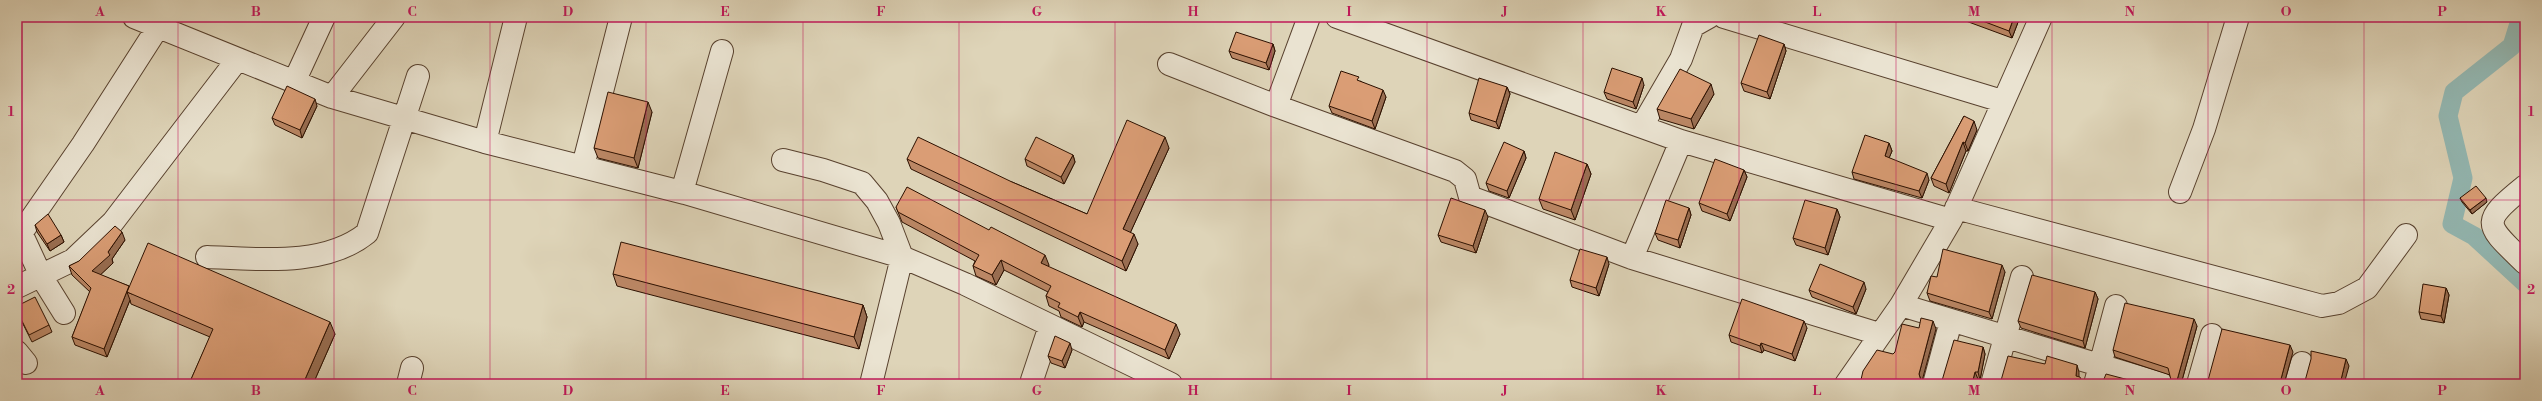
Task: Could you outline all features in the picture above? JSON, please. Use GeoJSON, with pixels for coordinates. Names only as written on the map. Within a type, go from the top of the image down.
{"type":"FeatureCollection","features":[{"type":"Feature","properties":{"kind":"street"},"geometry":{"type":"LineString","coordinates":[[134,17],[237,60],[332,97],[485,142],[682,192],[902,257],[964,284],[1171,384]]}},
{"type":"Feature","properties":{"kind":"street"},"geometry":{"type":"LineString","coordinates":[[294,82],[324,17]]}},
{"type":"Feature","properties":{"kind":"street"},"geometry":{"type":"LineString","coordinates":[[332,97],[394,17]]}},
{"type":"Feature","properties":{"kind":"street"},"geometry":{"type":"LineString","coordinates":[[485,142],[516,17]]}},
{"type":"Feature","properties":{"kind":"street"},"geometry":{"type":"LineString","coordinates":[[583,166],[621,17]]}},
{"type":"Feature","properties":{"kind":"street"},"geometry":{"type":"LineString","coordinates":[[1276,106],[1309,17]]}},
{"type":"Feature","properties":{"kind":"street"},"geometry":{"type":"LineString","coordinates":[[1337,17],[1681,140],[1954,214],[2322,306],[2339,302],[2367,288],[2406,235]]}},
{"type":"Feature","properties":{"kind":"street"},"geometry":{"type":"LineString","coordinates":[[1642,126],[1681,58],[1693,26],[1709,17]]}},
{"type":"Feature","properties":{"kind":"street"},"geometry":{"type":"LineString","coordinates":[[1724,17],[2002,101]]}},
{"type":"Feature","properties":{"kind":"street"},"geometry":{"type":"LineString","coordinates":[[1846,384],[1878,334],[1901,305],[1954,214],[2002,101],[2041,17]]}},
{"type":"Feature","properties":{"kind":"street"},"geometry":{"type":"LineString","coordinates":[[2180,192],[2204,129],[2238,17]]}},
{"type":"Feature","properties":{"kind":"street"},"geometry":{"type":"LineString","coordinates":[[64,313],[41,276],[19,228],[83,144],[158,27]]}},
{"type":"Feature","properties":{"kind":"street"},"geometry":{"type":"LineString","coordinates":[[682,192],[722,51]]}},
{"type":"Feature","properties":{"kind":"street"},"geometry":{"type":"LineString","coordinates":[[17,287],[74,260],[114,222],[237,60]]}},
{"type":"Feature","properties":{"kind":"street"},"geometry":{"type":"LineString","coordinates":[[1169,64],[1276,106],[1455,171],[1465,179],[1470,196],[1632,258],[1878,334]]}},
{"type":"Feature","properties":{"kind":"street"},"geometry":{"type":"LineString","coordinates":[[207,257],[282,258],[324,254],[353,245],[367,234],[406,118],[418,76]]}},
{"type":"Feature","properties":{"kind":"street"},"geometry":{"type":"LineString","coordinates":[[1632,258],[1681,140]]}},
{"type":"Feature","properties":{"kind":"street"},"geometry":{"type":"LineString","coordinates":[[783,160],[823,170],[862,183],[877,201],[889,223],[902,257],[871,384]]}},
{"type":"Feature","properties":{"kind":"street"},"geometry":{"type":"LineString","coordinates":[[2525,186],[2497,208],[2493,220],[2497,236],[2525,264]]}},
{"type":"Feature","properties":{"kind":"street"},"geometry":{"type":"LineString","coordinates":[[1992,384],[2022,277]]}},
{"type":"Feature","properties":{"kind":"street"},"geometry":{"type":"LineString","coordinates":[[1901,305],[2005,337],[2097,375],[2162,384]]}},
{"type":"Feature","properties":{"kind":"street"},"geometry":{"type":"LineString","coordinates":[[2097,375],[2116,306]]}},
{"type":"Feature","properties":{"kind":"street"},"geometry":{"type":"LineString","coordinates":[[1934,384],[1951,321]]}},
{"type":"Feature","properties":{"kind":"street"},"geometry":{"type":"LineString","coordinates":[[1032,380],[1050,326]]}},
{"type":"Feature","properties":{"kind":"street"},"geometry":{"type":"LineString","coordinates":[[2198,384],[2212,335]]}},
{"type":"Feature","properties":{"kind":"street"},"geometry":{"type":"LineString","coordinates":[[2296,384],[2302,363]]}},
{"type":"Feature","properties":{"kind":"building"},"geometry":{"type":"Polygon","coordinates":[[[1972,17],[2014,17],[2009,31],[1972,17]]]}},
{"type":"Feature","properties":{"kind":"building"},"geometry":{"type":"Polygon","coordinates":[[[1236,32],[1273,44],[1266,63],[1229,51],[1236,32]]]}},
{"type":"Feature","properties":{"kind":"building"},"geometry":{"type":"Polygon","coordinates":[[[1759,35],[1784,44],[1767,92],[1741,83],[1759,35]]]}},
{"type":"Feature","properties":{"kind":"building"},"geometry":{"type":"Polygon","coordinates":[[[1612,68],[1642,78],[1633,102],[1604,92],[1612,68]]]}},
{"type":"Feature","properties":{"kind":"building"},"geometry":{"type":"Polygon","coordinates":[[[1680,69],[1711,84],[1691,119],[1657,109],[1680,69]]]}},
{"type":"Feature","properties":{"kind":"building"},"geometry":{"type":"Polygon","coordinates":[[[1341,71],[1359,77],[1357,80],[1383,90],[1372,121],[1329,106],[1341,71]]]}},
{"type":"Feature","properties":{"kind":"building"},"geometry":{"type":"Polygon","coordinates":[[[1479,78],[1507,87],[1496,122],[1469,113],[1479,78]]]}},
{"type":"Feature","properties":{"kind":"building"},"geometry":{"type":"Polygon","coordinates":[[[287,86],[315,99],[300,130],[272,118],[287,86]]]}},
{"type":"Feature","properties":{"kind":"building"},"geometry":{"type":"Polygon","coordinates":[[[608,92],[648,102],[634,158],[594,148],[608,92]]]}},
{"type":"Feature","properties":{"kind":"building"},"geometry":{"type":"Polygon","coordinates":[[[1964,116],[1974,121],[1965,143],[1963,142],[1946,184],[1931,178],[1964,116]]]}},
{"type":"Feature","properties":{"kind":"building"},"geometry":{"type":"Polygon","coordinates":[[[1127,120],[1165,137],[1123,229],[1134,234],[1122,261],[907,159],[918,137],[1012,182],[1087,214],[1127,120]]]}},
{"type":"Feature","properties":{"kind":"building"},"geometry":{"type":"Polygon","coordinates":[[[1865,135],[1889,143],[1885,156],[1927,173],[1919,191],[1852,172],[1865,135]]]}},
{"type":"Feature","properties":{"kind":"building"},"geometry":{"type":"Polygon","coordinates":[[[1036,137],[1073,155],[1061,177],[1025,159],[1036,137]]]}},
{"type":"Feature","properties":{"kind":"building"},"geometry":{"type":"Polygon","coordinates":[[[1504,142],[1524,151],[1507,191],[1486,183],[1504,142]]]}},
{"type":"Feature","properties":{"kind":"building"},"geometry":{"type":"Polygon","coordinates":[[[1555,152],[1587,164],[1571,210],[1539,199],[1555,152]]]}},
{"type":"Feature","properties":{"kind":"building"},"geometry":{"type":"Polygon","coordinates":[[[1715,159],[1744,170],[1727,214],[1699,203],[1715,159]]]}},
{"type":"Feature","properties":{"kind":"building"},"geometry":{"type":"Polygon","coordinates":[[[2476,186],[2486,198],[2470,210],[2460,198],[2476,186]]]}},
{"type":"Feature","properties":{"kind":"building"},"geometry":{"type":"Polygon","coordinates":[[[907,187],[989,230],[991,227],[1045,255],[1041,263],[1176,324],[1165,350],[1080,312],[1078,317],[1058,307],[1060,303],[1046,296],[1051,286],[1001,260],[992,275],[973,266],[979,255],[898,212],[896,207],[907,187]]]}},
{"type":"Feature","properties":{"kind":"building"},"geometry":{"type":"Polygon","coordinates":[[[1451,198],[1485,210],[1473,246],[1438,235],[1451,198]]]}},
{"type":"Feature","properties":{"kind":"building"},"geometry":{"type":"Polygon","coordinates":[[[1666,200],[1689,208],[1678,240],[1655,233],[1666,200]]]}},
{"type":"Feature","properties":{"kind":"building"},"geometry":{"type":"Polygon","coordinates":[[[1805,200],[1837,209],[1825,248],[1793,238],[1805,200]]]}},
{"type":"Feature","properties":{"kind":"building"},"geometry":{"type":"Polygon","coordinates":[[[48,214],[61,235],[47,244],[35,225],[48,214]]]}},
{"type":"Feature","properties":{"kind":"building"},"geometry":{"type":"Polygon","coordinates":[[[115,226],[122,232],[108,252],[110,255],[92,271],[129,286],[104,349],[72,337],[91,288],[69,266],[79,261],[115,226]]]}},
{"type":"Feature","properties":{"kind":"building"},"geometry":{"type":"Polygon","coordinates":[[[621,242],[863,305],[854,337],[613,274],[621,242]]]}},
{"type":"Feature","properties":{"kind":"building"},"geometry":{"type":"Polygon","coordinates":[[[148,243],[330,322],[303,384],[189,384],[213,329],[127,292],[148,243]]]}},
{"type":"Feature","properties":{"kind":"building"},"geometry":{"type":"Polygon","coordinates":[[[1580,249],[1607,257],[1596,288],[1570,280],[1580,249]]]}},
{"type":"Feature","properties":{"kind":"building"},"geometry":{"type":"Polygon","coordinates":[[[1943,249],[2002,265],[1989,312],[1927,293],[1931,276],[1937,277],[1943,249]]]}},
{"type":"Feature","properties":{"kind":"building"},"geometry":{"type":"Polygon","coordinates":[[[1820,264],[1864,282],[1853,307],[1809,290],[1820,264]]]}},
{"type":"Feature","properties":{"kind":"building"},"geometry":{"type":"Polygon","coordinates":[[[2032,275],[2095,292],[2083,341],[2018,321],[2032,275]]]}},
{"type":"Feature","properties":{"kind":"building"},"geometry":{"type":"Polygon","coordinates":[[[2423,284],[2446,288],[2441,316],[2419,312],[2423,284]]]}},
{"type":"Feature","properties":{"kind":"building"},"geometry":{"type":"Polygon","coordinates":[[[35,297],[49,325],[29,335],[17,311],[17,306],[35,297]]]}},
{"type":"Feature","properties":{"kind":"building"},"geometry":{"type":"Polygon","coordinates":[[[1742,299],[1804,321],[1792,354],[1761,343],[1760,346],[1729,335],[1742,299]]]}},
{"type":"Feature","properties":{"kind":"building"},"geometry":{"type":"Polygon","coordinates":[[[2125,303],[2194,319],[2176,384],[2167,384],[2171,380],[2168,368],[2113,350],[2125,303]]]}},
{"type":"Feature","properties":{"kind":"building"},"geometry":{"type":"Polygon","coordinates":[[[1921,318],[1933,321],[1919,374],[1922,384],[1860,384],[1863,371],[1877,350],[1893,354],[1895,352],[1902,324],[1919,328],[1921,318]]]}},
{"type":"Feature","properties":{"kind":"building"},"geometry":{"type":"Polygon","coordinates":[[[2222,329],[2290,345],[2281,379],[2284,384],[2207,384],[2222,329]]]}},
{"type":"Feature","properties":{"kind":"building"},"geometry":{"type":"Polygon","coordinates":[[[1055,336],[1070,343],[1062,361],[1048,356],[1055,336]]]}},
{"type":"Feature","properties":{"kind":"building"},"geometry":{"type":"Polygon","coordinates":[[[1954,340],[1983,347],[1978,372],[1975,372],[1972,384],[1941,384],[1954,340]]]}},
{"type":"Feature","properties":{"kind":"building"},"geometry":{"type":"Polygon","coordinates":[[[2311,351],[2346,359],[2340,384],[2303,384],[2311,359],[2311,351]]]}},
{"type":"Feature","properties":{"kind":"building"},"geometry":{"type":"Polygon","coordinates":[[[2008,356],[2045,364],[2047,356],[2077,365],[2076,376],[2080,377],[2083,384],[2000,384],[2008,356]]]}},
{"type":"Feature","properties":{"kind":"building"},"geometry":{"type":"Polygon","coordinates":[[[2106,374],[2144,384],[2102,384],[2106,374]]]}},
{"type":"Feature","properties":{"kind":"waterway"},"geometry":{"type":"LineString","coordinates":[[2521,17],[2512,46],[2454,92],[2448,116],[2463,178],[2452,224],[2474,236],[2525,283]]}}]}
